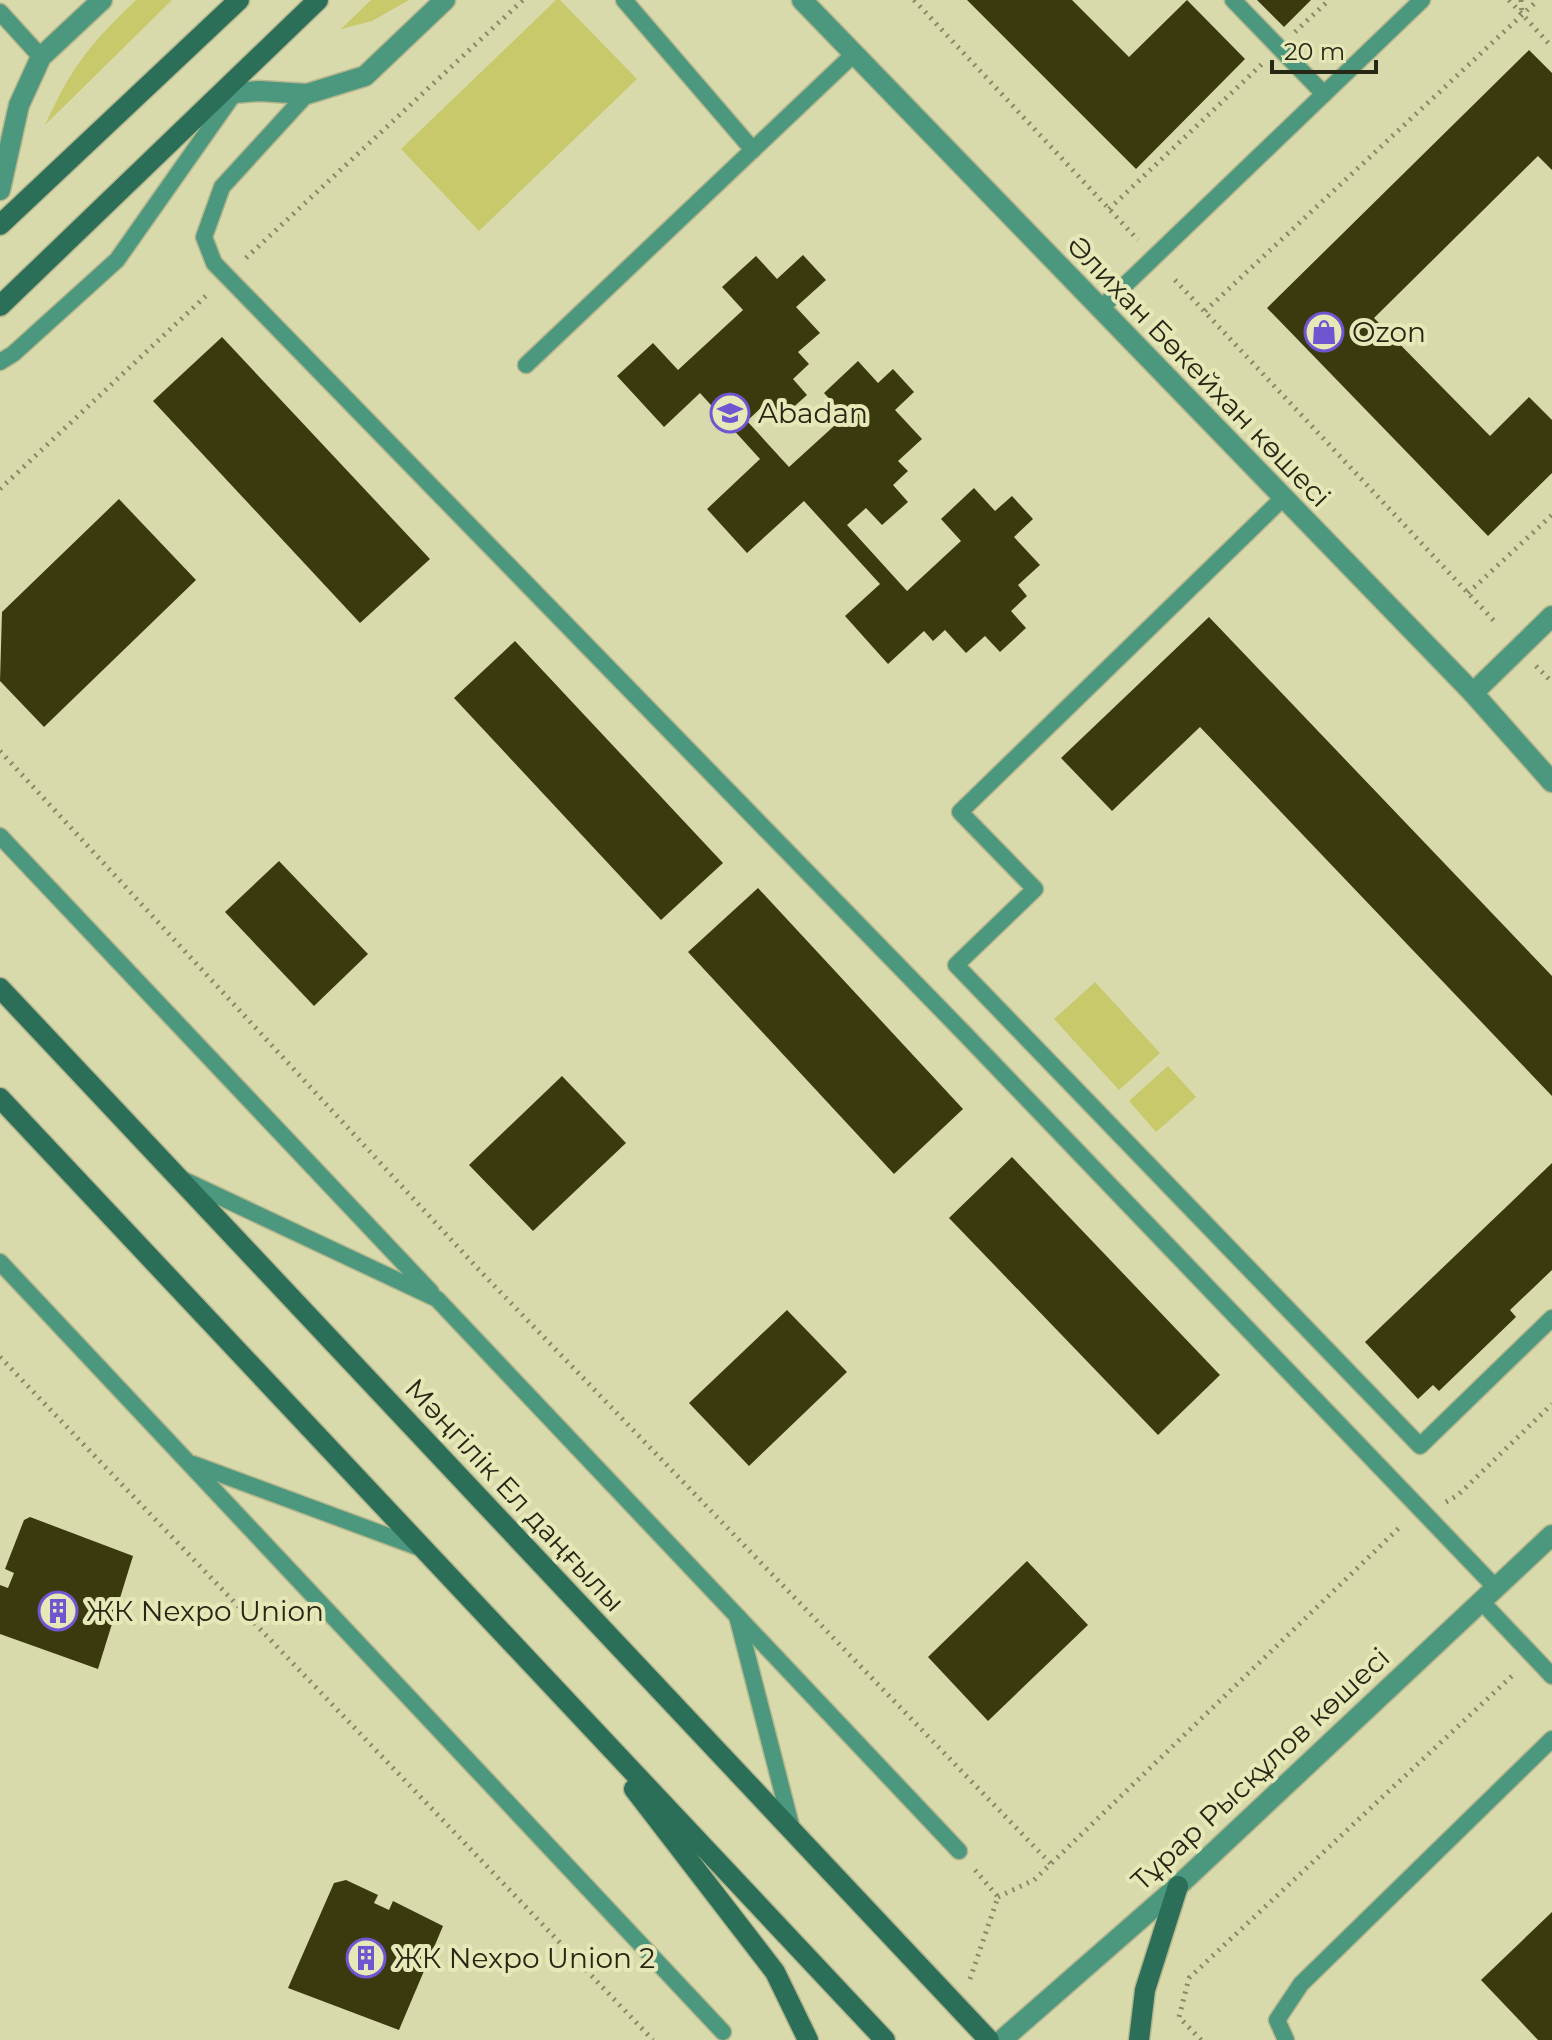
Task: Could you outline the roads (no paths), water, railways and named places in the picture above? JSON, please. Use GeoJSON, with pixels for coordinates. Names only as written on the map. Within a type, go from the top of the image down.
{"type":"FeatureCollection","features":[{"type":"Feature","properties":{"kind":"main road"},"geometry":{"type":"LineString","coordinates":[[0,225],[239,0]]}},
{"type":"Feature","properties":{"kind":"main road"},"geometry":{"type":"LineString","coordinates":[[0,306],[228,93],[260,56],[318,0]]}},
{"type":"Feature","properties":{"kind":"main road","name":"Мәңгілік Ел даңғылы"},"geometry":{"type":"LineString","coordinates":[[0,988],[989,2040]]}},
{"type":"Feature","properties":{"kind":"main road"},"geometry":{"type":"LineString","coordinates":[[0,1098],[885,2040]]}},
{"type":"Feature","properties":{"kind":"main road"},"geometry":{"type":"LineString","coordinates":[[560,1694],[775,1972],[808,2040]]}},
{"type":"Feature","properties":{"kind":"main road"},"geometry":{"type":"LineString","coordinates":[[1139,2040],[1145,1990],[1178,1886]]}},
{"type":"Feature","properties":{"kind":"street"},"geometry":{"type":"LineString","coordinates":[[0,190],[19,105],[41,57],[102,0]]}},
{"type":"Feature","properties":{"kind":"street"},"geometry":{"type":"LineString","coordinates":[[228,93],[307,94],[365,76],[445,0]]}},
{"type":"Feature","properties":{"kind":"street","name":"Әлихан Бөкейхан көшесі"},"geometry":{"type":"LineString","coordinates":[[802,0],[1473,693],[1552,782]]}},
{"type":"Feature","properties":{"kind":"street"},"geometry":{"type":"LineString","coordinates":[[1473,693],[1552,616]]}},
{"type":"Feature","properties":{"kind":"street","name":"Тұрар Рысқұлов көшесі"},"geometry":{"type":"LineString","coordinates":[[1002,2040],[1178,1886],[1552,1535]]}},
{"type":"Feature","properties":{"kind":"lane"},"geometry":{"type":"LineString","coordinates":[[624,0],[753,150]]}},
{"type":"Feature","properties":{"kind":"lane"},"geometry":{"type":"LineString","coordinates":[[1233,0],[1324,94]]}},
{"type":"Feature","properties":{"kind":"lane"},"geometry":{"type":"LineString","coordinates":[[1100,309],[1422,0]]}},
{"type":"Feature","properties":{"kind":"lane"},"geometry":{"type":"LineString","coordinates":[[0,12],[41,57]]}},
{"type":"Feature","properties":{"kind":"lane"},"geometry":{"type":"LineString","coordinates":[[526,365],[855,53]]}},
{"type":"Feature","properties":{"kind":"lane"},"geometry":{"type":"LineString","coordinates":[[0,362],[13,354],[117,260],[228,93]]}},
{"type":"Feature","properties":{"kind":"lane"},"geometry":{"type":"LineString","coordinates":[[307,94],[222,187],[204,237],[214,263],[953,1021],[1424,1514],[1552,1676]]}},
{"type":"Feature","properties":{"kind":"lane"},"geometry":{"type":"LineString","coordinates":[[1282,499],[960,812],[1035,889],[956,965],[1420,1446],[1552,1318]]}},
{"type":"Feature","properties":{"kind":"lane"},"geometry":{"type":"LineString","coordinates":[[0,836],[959,1851]]}},
{"type":"Feature","properties":{"kind":"lane"},"geometry":{"type":"LineString","coordinates":[[177,1177],[437,1299]]}},
{"type":"Feature","properties":{"kind":"lane"},"geometry":{"type":"LineString","coordinates":[[0,1262],[723,2032]]}},
{"type":"Feature","properties":{"kind":"lane"},"geometry":{"type":"LineString","coordinates":[[188,1462],[424,1549]]}},
{"type":"Feature","properties":{"kind":"lane"},"geometry":{"type":"LineString","coordinates":[[737,1616],[792,1829]]}},
{"type":"Feature","properties":{"kind":"lane"},"geometry":{"type":"LineString","coordinates":[[1286,2040],[1277,2020],[1301,1984],[1552,1739]]}},
{"type":"Feature","properties":{"kind":"place","name":"Ozon"},"geometry":{"type":"Point","coordinates":[1324,332]}},
{"type":"Feature","properties":{"kind":"place","name":"Abadan"},"geometry":{"type":"Point","coordinates":[730,413]}},
{"type":"Feature","properties":{"kind":"place","name":"ЖК Nexpo Union"},"geometry":{"type":"Point","coordinates":[58,1611]}},
{"type":"Feature","properties":{"kind":"place","name":"ЖК Nexpo Union 2"},"geometry":{"type":"Point","coordinates":[366,1958]}}]}
